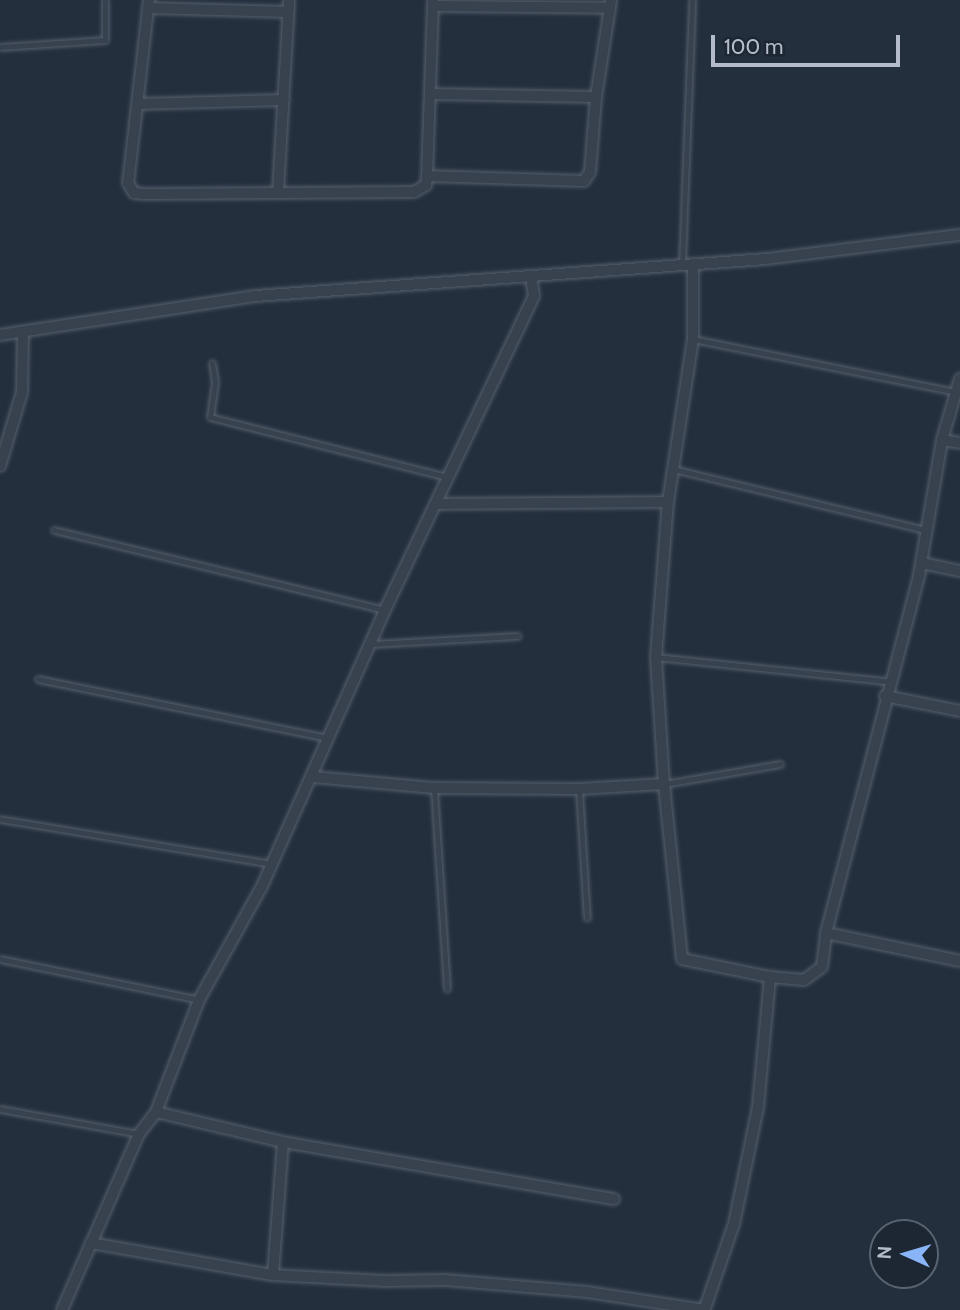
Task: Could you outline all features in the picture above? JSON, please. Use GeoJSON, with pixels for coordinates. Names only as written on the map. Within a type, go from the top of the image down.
{"type":"FeatureCollection","features":[{"type":"Feature","properties":{"kind":"street"},"geometry":{"type":"LineString","coordinates":[[278,193],[289,6],[149,4],[128,183],[134,193],[278,193],[414,192],[426,185],[427,176],[433,3],[611,4],[596,97],[590,172],[584,181],[427,176]]}},
{"type":"Feature","properties":{"kind":"street"},"geometry":{"type":"LineString","coordinates":[[430,94],[596,97]]}},
{"type":"Feature","properties":{"kind":"street"},"geometry":{"type":"LineString","coordinates":[[138,104],[284,100]]}},
{"type":"Feature","properties":{"kind":"street"},"geometry":{"type":"LineString","coordinates":[[0,335],[255,296],[766,259],[960,235]]}},
{"type":"Feature","properties":{"kind":"street"},"geometry":{"type":"LineString","coordinates":[[687,265],[693,339],[668,502],[656,657],[664,784],[682,959],[770,977],[804,980],[822,967],[825,933],[922,563],[942,440],[960,379]]}},
{"type":"Feature","properties":{"kind":"street"},"geometry":{"type":"LineString","coordinates":[[62,1310],[139,1134],[156,1112],[200,1000],[313,777],[385,610],[534,296],[531,277]]}},
{"type":"Feature","properties":{"kind":"street"},"geometry":{"type":"LineString","coordinates":[[0,466],[22,392],[23,332]]}},
{"type":"Feature","properties":{"kind":"street"},"geometry":{"type":"LineString","coordinates":[[942,440],[960,443]]}},
{"type":"Feature","properties":{"kind":"street"},"geometry":{"type":"LineString","coordinates":[[436,504],[668,502]]}},
{"type":"Feature","properties":{"kind":"street"},"geometry":{"type":"LineString","coordinates":[[922,563],[960,571]]}},
{"type":"Feature","properties":{"kind":"street"},"geometry":{"type":"LineString","coordinates":[[885,696],[960,711]]}},
{"type":"Feature","properties":{"kind":"street"},"geometry":{"type":"LineString","coordinates":[[313,777],[434,788],[579,789],[664,784]]}},
{"type":"Feature","properties":{"kind":"street"},"geometry":{"type":"LineString","coordinates":[[825,933],[960,961]]}},
{"type":"Feature","properties":{"kind":"street"},"geometry":{"type":"LineString","coordinates":[[91,1243],[273,1275],[385,1281],[445,1280],[587,1292],[705,1309],[734,1224],[758,1107],[770,977]]}},
{"type":"Feature","properties":{"kind":"street"},"geometry":{"type":"LineString","coordinates":[[156,1112],[282,1142],[614,1199]]}},
{"type":"Feature","properties":{"kind":"street"},"geometry":{"type":"LineString","coordinates":[[273,1275],[282,1142]]}},
{"type":"Feature","properties":{"kind":"lane"},"geometry":{"type":"LineString","coordinates":[[0,47],[105,40],[105,0]]}},
{"type":"Feature","properties":{"kind":"lane"},"geometry":{"type":"LineString","coordinates":[[687,265],[692,0]]}},
{"type":"Feature","properties":{"kind":"lane"},"geometry":{"type":"LineString","coordinates":[[693,339],[957,392]]}},
{"type":"Feature","properties":{"kind":"lane"},"geometry":{"type":"LineString","coordinates":[[212,363],[215,382],[210,417],[447,477]]}},
{"type":"Feature","properties":{"kind":"lane"},"geometry":{"type":"LineString","coordinates":[[673,469],[927,530]]}},
{"type":"Feature","properties":{"kind":"lane"},"geometry":{"type":"LineString","coordinates":[[54,530],[385,610]]}},
{"type":"Feature","properties":{"kind":"lane"},"geometry":{"type":"LineString","coordinates":[[370,644],[518,636]]}},
{"type":"Feature","properties":{"kind":"lane"},"geometry":{"type":"LineString","coordinates":[[656,657],[892,682]]}},
{"type":"Feature","properties":{"kind":"lane"},"geometry":{"type":"LineString","coordinates":[[38,679],[329,737]]}},
{"type":"Feature","properties":{"kind":"lane"},"geometry":{"type":"LineString","coordinates":[[664,784],[780,765]]}},
{"type":"Feature","properties":{"kind":"lane"},"geometry":{"type":"LineString","coordinates":[[434,788],[447,989]]}},
{"type":"Feature","properties":{"kind":"lane"},"geometry":{"type":"LineString","coordinates":[[579,789],[587,918]]}},
{"type":"Feature","properties":{"kind":"lane"},"geometry":{"type":"LineString","coordinates":[[0,819],[271,864]]}},
{"type":"Feature","properties":{"kind":"lane"},"geometry":{"type":"LineString","coordinates":[[0,958],[200,1000]]}},
{"type":"Feature","properties":{"kind":"lane"},"geometry":{"type":"LineString","coordinates":[[0,1110],[139,1134]]}}]}
